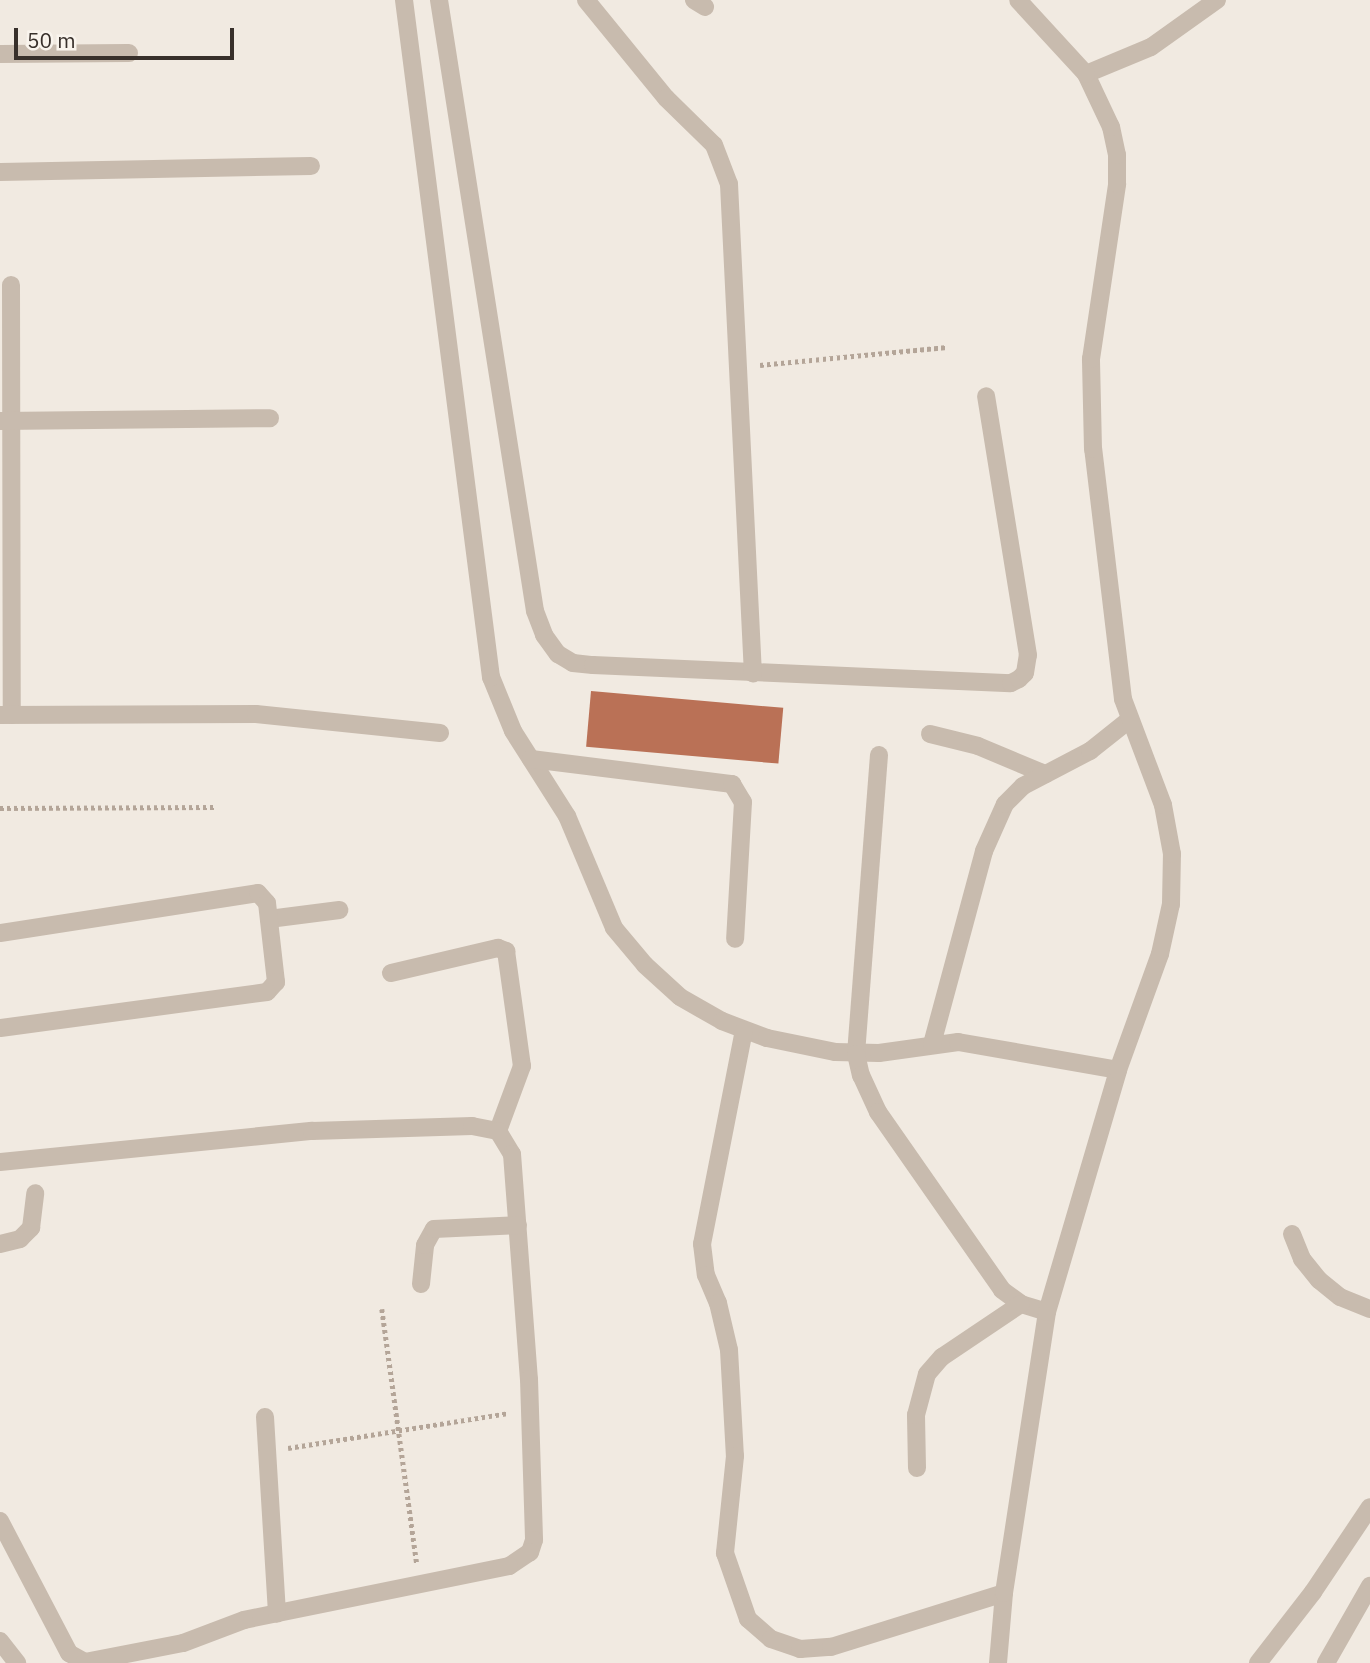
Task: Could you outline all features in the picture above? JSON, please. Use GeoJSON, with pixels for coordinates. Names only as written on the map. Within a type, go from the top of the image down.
{"type":"FeatureCollection","features":[{"type":"Feature","properties":{"kind":"street"},"geometry":{"type":"LineString","coordinates":[[404,0],[491,677],[500,705],[567,816],[614,928],[645,965],[680,997],[744,1030],[767,1038],[856,1054],[958,1042],[1028,1052],[1118,1070]]}},
{"type":"Feature","properties":{"kind":"street"},"geometry":{"type":"LineString","coordinates":[[439,0],[535,611],[544,635],[573,663],[1011,683],[1026,673],[1028,655],[986,396]]}},
{"type":"Feature","properties":{"kind":"street"},"geometry":{"type":"LineString","coordinates":[[586,0],[666,98],[700,129],[723,164],[731,205],[753,673]]}},
{"type":"Feature","properties":{"kind":"street"},"geometry":{"type":"LineString","coordinates":[[998,1663],[1004,1593],[1047,1312],[1118,1070],[1160,954],[1171,904],[1172,854],[1163,805],[1129,720],[1119,670],[1090,404],[1091,359],[1117,184],[1117,155],[1104,108],[1086,74],[1018,0]]}},
{"type":"Feature","properties":{"kind":"street"},"geometry":{"type":"LineString","coordinates":[[1086,74],[1151,47],[1217,0]]}},
{"type":"Feature","properties":{"kind":"street"},"geometry":{"type":"LineString","coordinates":[[0,54],[129,53]]}},
{"type":"Feature","properties":{"kind":"street"},"geometry":{"type":"LineString","coordinates":[[0,172],[312,166]]}},
{"type":"Feature","properties":{"kind":"street"},"geometry":{"type":"LineString","coordinates":[[11,285],[6,421],[6,715],[256,714],[440,733]]}},
{"type":"Feature","properties":{"kind":"street"},"geometry":{"type":"LineString","coordinates":[[6,421],[270,418]]}},
{"type":"Feature","properties":{"kind":"street"},"geometry":{"type":"LineString","coordinates":[[932,1044],[993,825],[1005,804],[1045,774],[1090,751],[1129,720]]}},
{"type":"Feature","properties":{"kind":"street"},"geometry":{"type":"LineString","coordinates":[[930,734],[978,746],[1045,774]]}},
{"type":"Feature","properties":{"kind":"street"},"geometry":{"type":"LineString","coordinates":[[879,755],[856,1054],[868,1094],[1002,1290],[1021,1304],[1047,1312]]}},
{"type":"Feature","properties":{"kind":"street"},"geometry":{"type":"LineString","coordinates":[[531,759],[732,784],[743,802],[734,939]]}},
{"type":"Feature","properties":{"kind":"street"},"geometry":{"type":"LineString","coordinates":[[0,933],[253,893],[266,898],[276,982],[271,991],[0,1028]]}},
{"type":"Feature","properties":{"kind":"street"},"geometry":{"type":"LineString","coordinates":[[269,919],[340,910]]}},
{"type":"Feature","properties":{"kind":"street"},"geometry":{"type":"LineString","coordinates":[[391,973],[493,949],[506,951],[522,1066],[498,1131]]}},
{"type":"Feature","properties":{"kind":"street"},"geometry":{"type":"LineString","coordinates":[[744,1030],[702,1244],[706,1275],[718,1303],[729,1350],[735,1456],[725,1553],[748,1619],[771,1639],[798,1656],[1004,1593]]}},
{"type":"Feature","properties":{"kind":"street"},"geometry":{"type":"LineString","coordinates":[[0,1162],[312,1131],[472,1126],[498,1131],[512,1154],[530,1410],[534,1540],[530,1552],[509,1566],[244,1620],[183,1643],[85,1661],[69,1653],[0,1521]]}},
{"type":"Feature","properties":{"kind":"street"},"geometry":{"type":"LineString","coordinates":[[0,1244],[20,1239],[31,1228],[35,1193]]}},
{"type":"Feature","properties":{"kind":"street"},"geometry":{"type":"LineString","coordinates":[[421,1284],[425,1245],[434,1228],[518,1225]]}},
{"type":"Feature","properties":{"kind":"street"},"geometry":{"type":"LineString","coordinates":[[1292,1234],[1302,1259],[1319,1280],[1340,1297],[1370,1308]]}},
{"type":"Feature","properties":{"kind":"street"},"geometry":{"type":"LineString","coordinates":[[918,1468],[916,1415],[927,1374],[942,1357],[1021,1304]]}},
{"type":"Feature","properties":{"kind":"street"},"geometry":{"type":"LineString","coordinates":[[265,1417],[277,1614]]}},
{"type":"Feature","properties":{"kind":"street"},"geometry":{"type":"LineString","coordinates":[[1258,1663],[1313,1592],[1370,1507]]}},
{"type":"Feature","properties":{"kind":"street"},"geometry":{"type":"LineString","coordinates":[[1326,1663],[1370,1586]]}},
{"type":"Feature","properties":{"kind":"street"},"geometry":{"type":"LineString","coordinates":[[0,1641],[17,1663]]}},
{"type":"Feature","properties":{"kind":"path"},"geometry":{"type":"LineString","coordinates":[[738,367],[947,347]]}},
{"type":"Feature","properties":{"kind":"path"},"geometry":{"type":"LineString","coordinates":[[0,808],[214,807]]}},
{"type":"Feature","properties":{"kind":"path"},"geometry":{"type":"LineString","coordinates":[[382,1310],[420,1586]]}},
{"type":"Feature","properties":{"kind":"path"},"geometry":{"type":"LineString","coordinates":[[267,1451],[530,1410]]}},
{"type":"Feature","properties":{"kind":"building"},"geometry":{"type":"Polygon","coordinates":[[[591,691],[783,708],[778,764],[586,747],[591,691]]]}}]}
